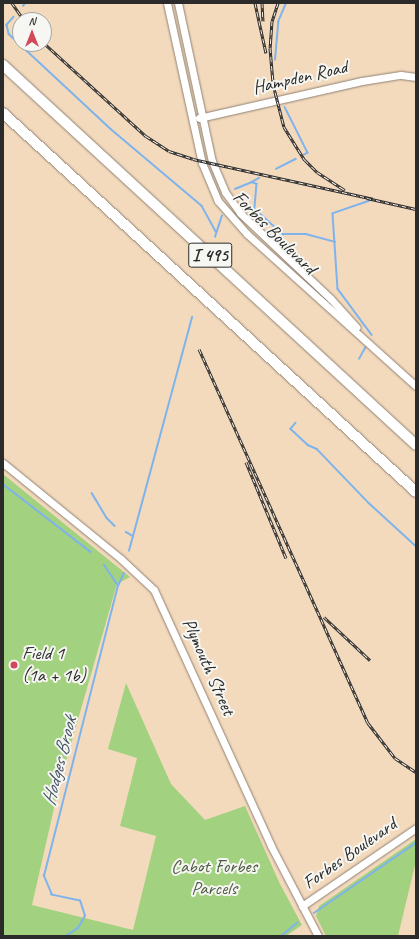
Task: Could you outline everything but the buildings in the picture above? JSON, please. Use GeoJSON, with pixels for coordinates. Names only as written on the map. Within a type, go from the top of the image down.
{"type":"FeatureCollection","features":[{"type":"Feature","properties":{"kind":"highway","name":"I 495"},"geometry":{"type":"LineString","coordinates":[[3,65],[416,445]]}},
{"type":"Feature","properties":{"kind":"highway","name":"I 495"},"geometry":{"type":"LineString","coordinates":[[3,113],[416,492]]}},
{"type":"Feature","properties":{"kind":"street","name":"Forbes Boulevard"},"geometry":{"type":"LineString","coordinates":[[168,3],[202,163],[213,191],[230,217],[416,386]]}},
{"type":"Feature","properties":{"kind":"street","name":"Forbes Boulevard"},"geometry":{"type":"LineString","coordinates":[[178,3],[212,161],[223,187],[240,213],[331,299],[370,344]]}},
{"type":"Feature","properties":{"kind":"street","name":"Hampden Road"},"geometry":{"type":"LineString","coordinates":[[192,119],[362,81],[396,75],[416,77]]}},
{"type":"Feature","properties":{"kind":"street"},"geometry":{"type":"LineString","coordinates":[[202,163],[212,161]]}},
{"type":"Feature","properties":{"kind":"street","name":"Plymouth Street"},"geometry":{"type":"LineString","coordinates":[[3,463],[121,559],[154,590],[302,906],[318,936]]}},
{"type":"Feature","properties":{"kind":"street","name":"Forbes Boulevard"},"geometry":{"type":"LineString","coordinates":[[302,906],[416,828]]}},
{"type":"Feature","properties":{"kind":"green space","name":"Cabot Forbes Parcels"},"geometry":{"type":"Polygon","coordinates":[[[3,474],[130,577],[117,584],[60,782],[32,905],[133,930],[156,836],[120,826],[137,758],[108,749],[126,683],[171,784],[205,820],[245,806],[280,884],[302,925],[286,936],[3,936],[3,474]]]}},
{"type":"Feature","properties":{"kind":"green space"},"geometry":{"type":"Polygon","coordinates":[[[416,839],[416,861],[398,936],[326,936],[316,916],[319,906],[416,839]]]}},
{"type":"Feature","properties":{"kind":"waterway"},"geometry":{"type":"LineString","coordinates":[[275,60],[278,22],[286,3]]}},
{"type":"Feature","properties":{"kind":"waterway"},"geometry":{"type":"LineString","coordinates":[[12,19],[7,25],[9,34],[12,37]]}},
{"type":"Feature","properties":{"kind":"waterway"},"geometry":{"type":"LineString","coordinates":[[28,52],[111,129],[202,206],[216,231]]}},
{"type":"Feature","properties":{"kind":"waterway"},"geometry":{"type":"LineString","coordinates":[[285,107],[308,153],[304,155]]}},
{"type":"Feature","properties":{"kind":"waterway"},"geometry":{"type":"LineString","coordinates":[[276,169],[296,159]]}},
{"type":"Feature","properties":{"kind":"waterway"},"geometry":{"type":"LineString","coordinates":[[252,182],[259,178]]}},
{"type":"Feature","properties":{"kind":"waterway"},"geometry":{"type":"LineString","coordinates":[[235,189],[252,182],[257,184],[255,209],[283,234],[306,234],[335,242]]}},
{"type":"Feature","properties":{"kind":"waterway"},"geometry":{"type":"LineString","coordinates":[[370,201],[333,214],[338,289],[372,335]]}},
{"type":"Feature","properties":{"kind":"waterway"},"geometry":{"type":"LineString","coordinates":[[215,237],[222,216]]}},
{"type":"Feature","properties":{"kind":"waterway"},"geometry":{"type":"LineString","coordinates":[[129,551],[192,317]]}},
{"type":"Feature","properties":{"kind":"waterway"},"geometry":{"type":"LineString","coordinates":[[359,359],[365,348]]}},
{"type":"Feature","properties":{"kind":"waterway"},"geometry":{"type":"LineString","coordinates":[[296,423],[291,429],[308,445],[317,449],[369,503],[416,546]]}},
{"type":"Feature","properties":{"kind":"waterway","name":"Hodges Brook"},"geometry":{"type":"LineString","coordinates":[[3,484],[91,552]]}},
{"type":"Feature","properties":{"kind":"waterway"},"geometry":{"type":"LineString","coordinates":[[92,493],[107,518],[115,526]]}},
{"type":"Feature","properties":{"kind":"waterway"},"geometry":{"type":"LineString","coordinates":[[126,532],[133,536]]}},
{"type":"Feature","properties":{"kind":"waterway","name":"Hodges Brook"},"geometry":{"type":"LineString","coordinates":[[66,936],[78,928],[85,916],[80,901],[52,895],[44,876],[118,586],[104,565]]}},
{"type":"Feature","properties":{"kind":"waterway"},"geometry":{"type":"LineString","coordinates":[[118,586],[124,573]]}},
{"type":"Feature","properties":{"kind":"waterway"},"geometry":{"type":"LineString","coordinates":[[314,913],[416,843]]}},
{"type":"Feature","properties":{"kind":"waterway"},"geometry":{"type":"LineString","coordinates":[[281,936],[297,923]]}},
{"type":"Feature","properties":{"kind":"railway"},"geometry":{"type":"LineString","coordinates":[[12,3],[18,12]]}},
{"type":"Feature","properties":{"kind":"railway"},"geometry":{"type":"LineString","coordinates":[[255,3],[266,53]]}},
{"type":"Feature","properties":{"kind":"railway"},"geometry":{"type":"LineString","coordinates":[[262,3],[263,21]]}},
{"type":"Feature","properties":{"kind":"railway"},"geometry":{"type":"LineString","coordinates":[[278,3],[272,21],[270,48],[273,84],[284,127],[305,160],[317,172],[345,190]]}},
{"type":"Feature","properties":{"kind":"railway"},"geometry":{"type":"LineString","coordinates":[[52,50],[146,136],[169,151],[193,159],[373,199]]}},
{"type":"Feature","properties":{"kind":"railway"},"geometry":{"type":"LineString","coordinates":[[367,198],[416,209]]}},
{"type":"Feature","properties":{"kind":"railway"},"geometry":{"type":"LineString","coordinates":[[199,349],[368,723],[395,758],[416,772]]}},
{"type":"Feature","properties":{"kind":"railway"},"geometry":{"type":"LineString","coordinates":[[246,462],[286,558]]}},
{"type":"Feature","properties":{"kind":"railway"},"geometry":{"type":"LineString","coordinates":[[324,617],[370,660]]}},
{"type":"Feature","properties":{"kind":"place","name":"Field 1 (1a + 1b)"},"geometry":{"type":"Point","coordinates":[14,665]}}]}
